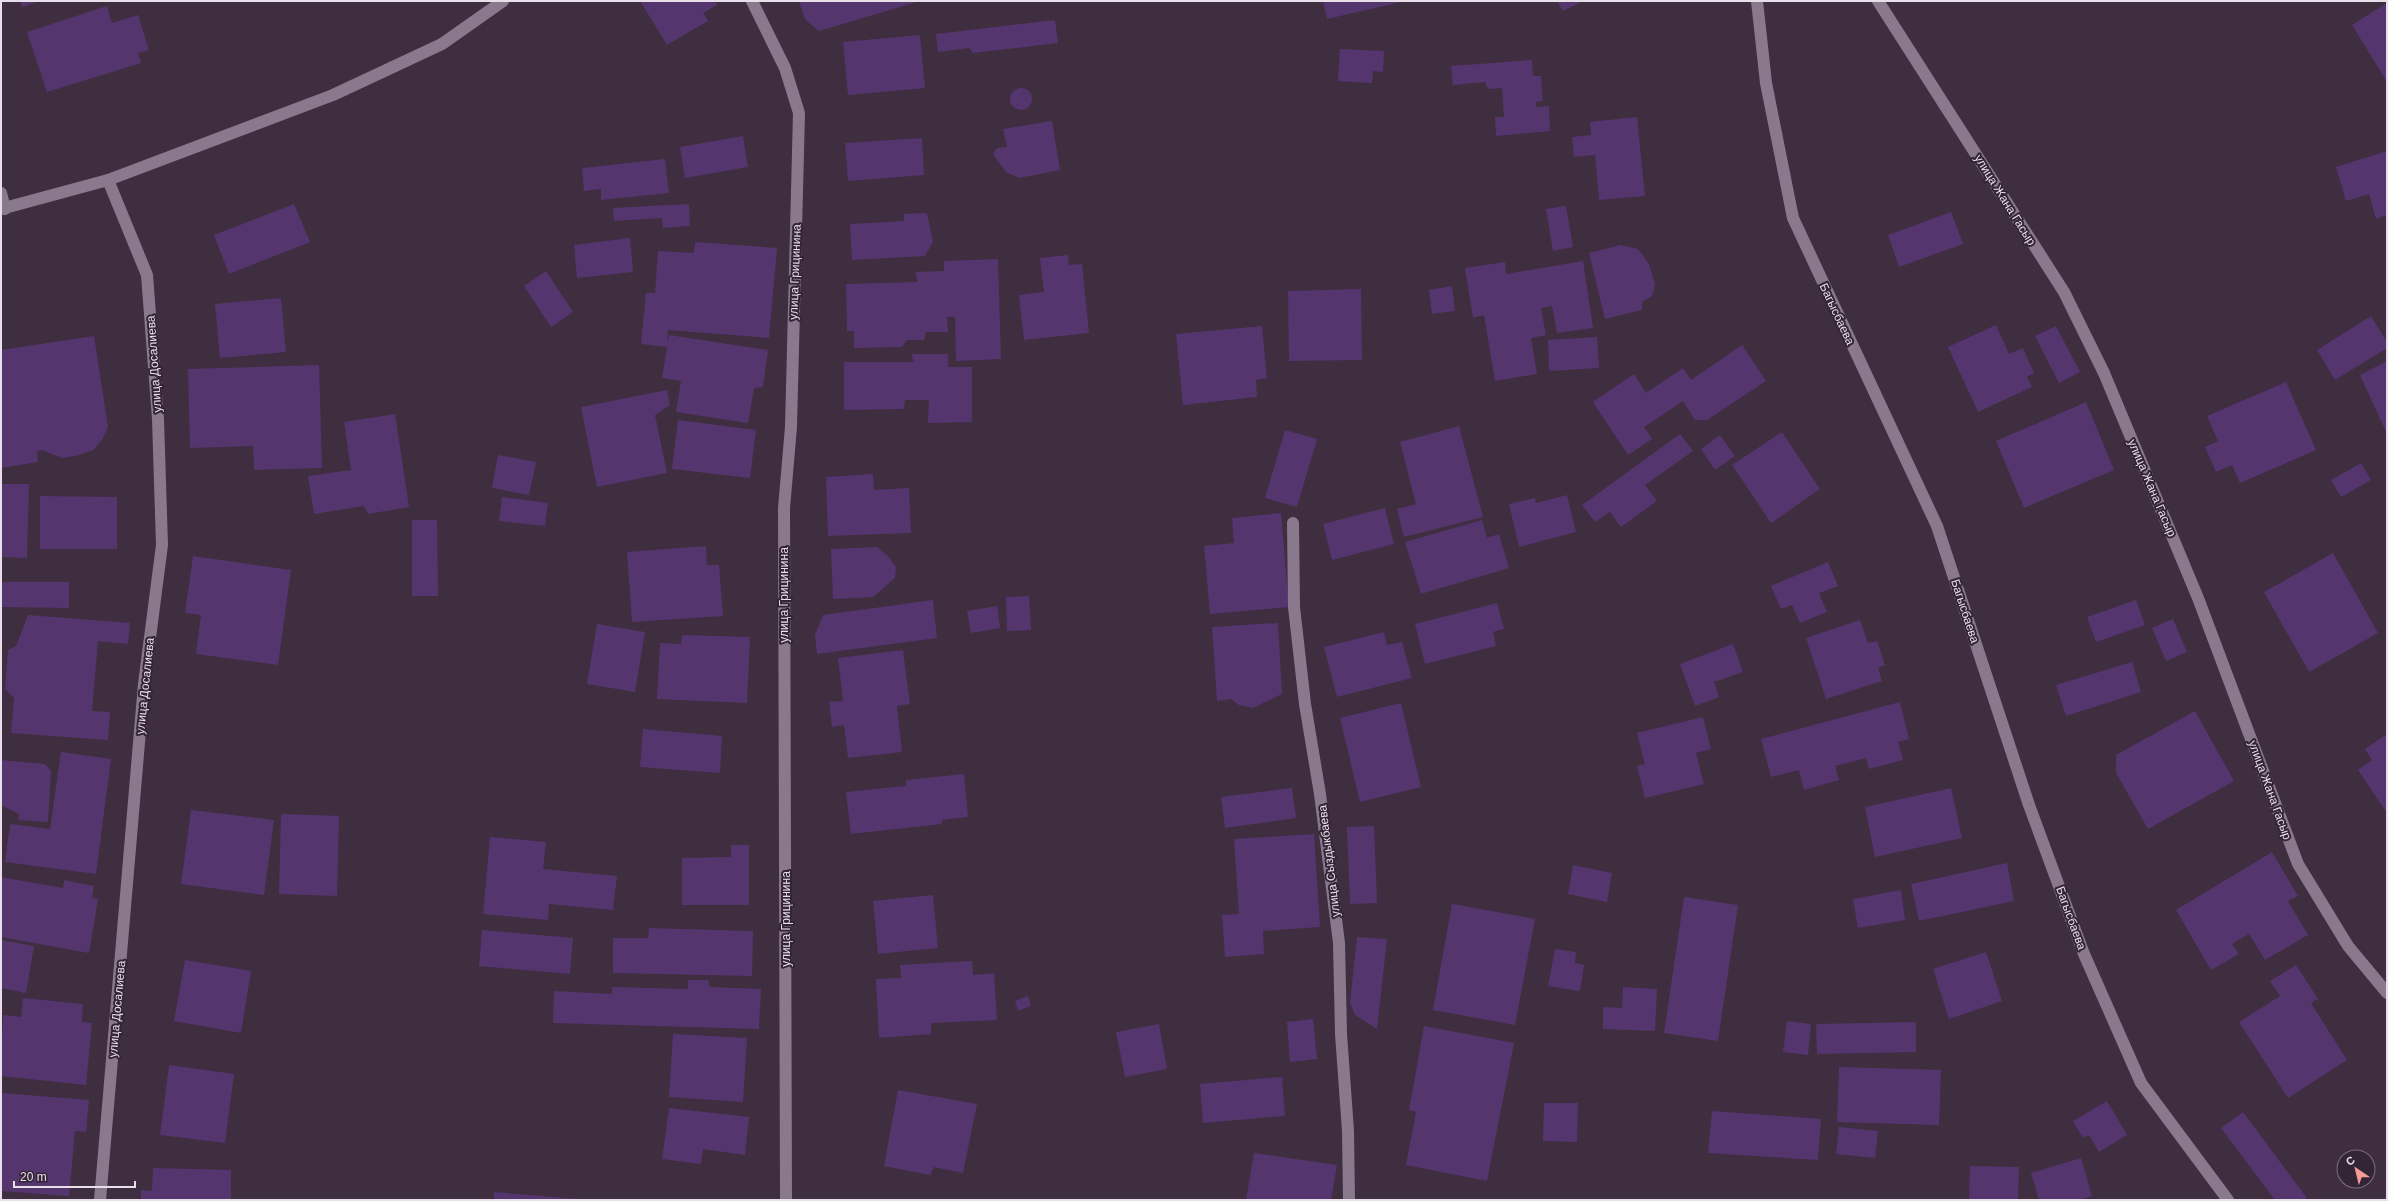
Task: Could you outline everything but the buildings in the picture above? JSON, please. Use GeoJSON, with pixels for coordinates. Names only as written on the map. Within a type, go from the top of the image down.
{"type":"FeatureCollection","features":[{"type":"Feature","properties":{"kind":"street"},"geometry":{"type":"LineString","coordinates":[[1,194],[3,209],[108,180],[334,95],[442,44],[503,1]]}},
{"type":"Feature","properties":{"kind":"street","name":"улица Грицинина"},"geometry":{"type":"LineString","coordinates":[[752,1],[785,68],[799,113],[791,427],[784,508],[786,1200]]}},
{"type":"Feature","properties":{"kind":"street","name":"Багысбаева"},"geometry":{"type":"LineString","coordinates":[[1757,1],[1766,83],[1793,218],[1937,526],[2028,805],[2084,954],[2138,1076],[2228,1200]]}},
{"type":"Feature","properties":{"kind":"street","name":"улица Жана Гасыр"},"geometry":{"type":"LineString","coordinates":[[1878,1],[2064,292],[2104,374],[2198,598],[2298,864],[2348,946],[2387,993]]}},
{"type":"Feature","properties":{"kind":"street","name":"улица Досалиева"},"geometry":{"type":"LineString","coordinates":[[100,1200],[144,684],[162,545],[158,418],[147,275],[108,180]]}},
{"type":"Feature","properties":{"kind":"street","name":"улица Сыздыкбаева"},"geometry":{"type":"LineString","coordinates":[[1293,523],[1294,607],[1305,704],[1320,794],[1339,943],[1341,1034],[1348,1131],[1349,1200]]}}]}
